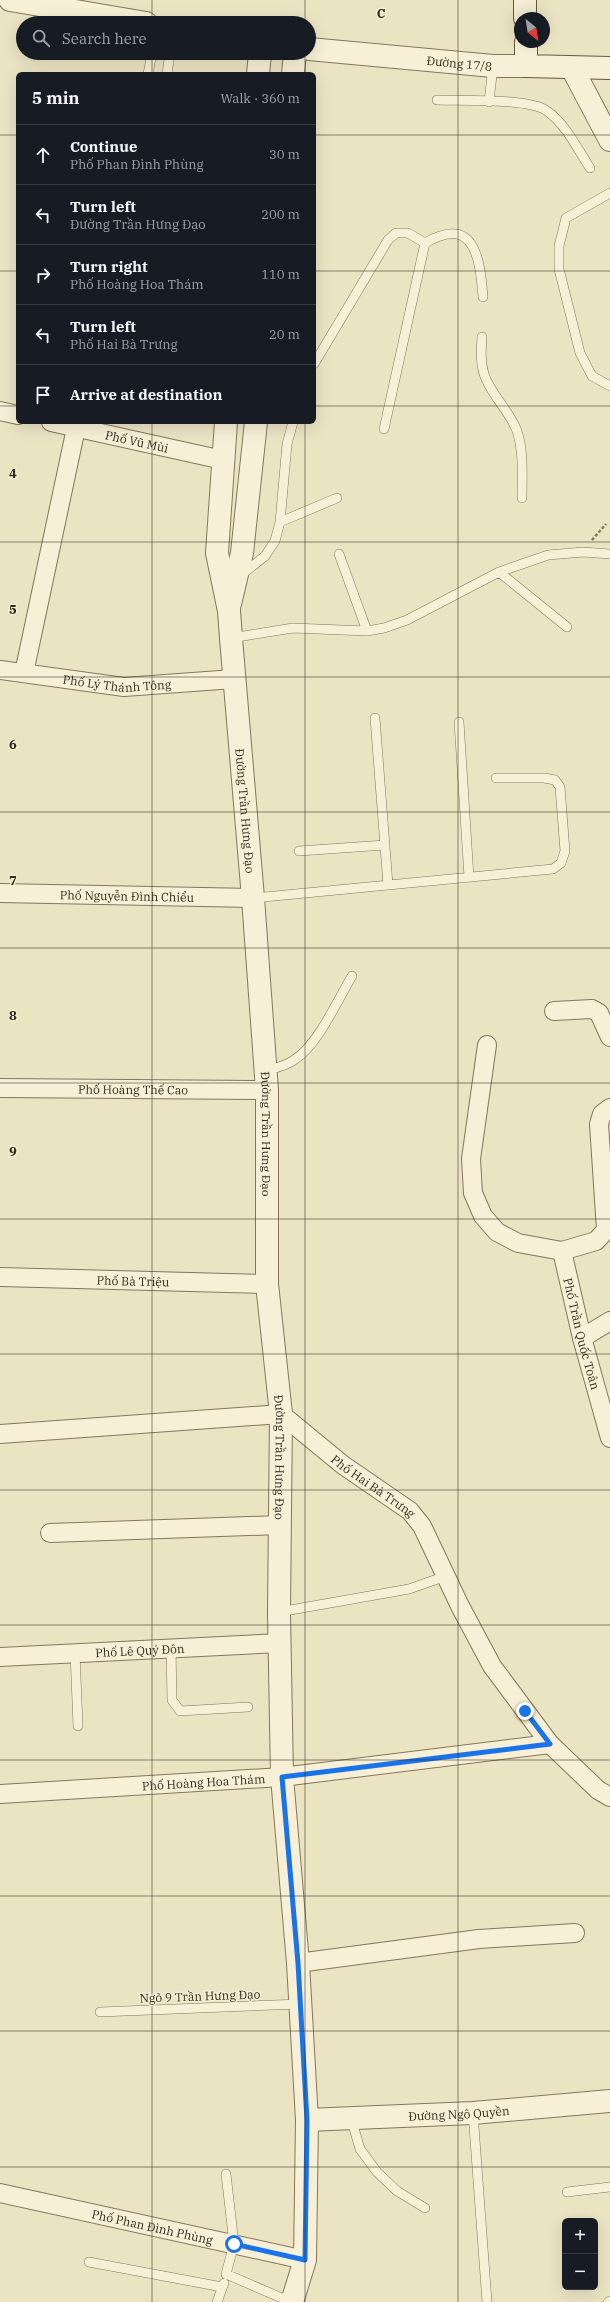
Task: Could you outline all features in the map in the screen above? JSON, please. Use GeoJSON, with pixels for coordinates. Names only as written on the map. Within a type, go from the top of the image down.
{"type":"FeatureCollection","features":[{"type":"Feature","properties":{"kind":"street"},"geometry":{"type":"LineString","coordinates":[[10,0],[105,16]]}},
{"type":"Feature","properties":{"kind":"street"},"geometry":{"type":"LineString","coordinates":[[526,48],[526,66]]}},
{"type":"Feature","properties":{"kind":"street","name":"Đường 17/8"},"geometry":{"type":"LineString","coordinates":[[316,50],[493,66],[610,68]]}},
{"type":"Feature","properties":{"kind":"street"},"geometry":{"type":"LineString","coordinates":[[258,72],[259,60]]}},
{"type":"Feature","properties":{"kind":"street"},"geometry":{"type":"LineString","coordinates":[[293,72],[294,60]]}},
{"type":"Feature","properties":{"kind":"street"},"geometry":{"type":"LineString","coordinates":[[572,68],[610,140]]}},
{"type":"Feature","properties":{"kind":"street"},"geometry":{"type":"LineString","coordinates":[[0,411],[16,415]]}},
{"type":"Feature","properties":{"kind":"street","name":"Phố Vũ Mùi"},"geometry":{"type":"LineString","coordinates":[[59,424],[223,460]]}},
{"type":"Feature","properties":{"kind":"street","name":"Đường Trần Hưng Đạo"},"geometry":{"type":"LineString","coordinates":[[226,424],[217,553],[229,611],[253,898],[266,1081],[267,1284],[281,1414],[279,1612],[282,1777],[298,1963],[307,2120],[305,2260],[292,2302]]}},
{"type":"Feature","properties":{"kind":"street","name":"Đường Trần Hưng Đạo"},"geometry":{"type":"LineString","coordinates":[[229,611],[242,553],[256,424]]}},
{"type":"Feature","properties":{"kind":"street"},"geometry":{"type":"LineString","coordinates":[[24,673],[76,428]]}},
{"type":"Feature","properties":{"kind":"street","name":"Phố Lý Thánh Tông"},"geometry":{"type":"LineString","coordinates":[[0,670],[124,687],[234,680]]}},
{"type":"Feature","properties":{"kind":"street","name":"Phố Nguyễn Đình Chiểu"},"geometry":{"type":"LineString","coordinates":[[0,893],[253,898]]}},
{"type":"Feature","properties":{"kind":"street"},"geometry":{"type":"LineString","coordinates":[[554,1011],[592,1008],[599,1013],[610,1037]]}},
{"type":"Feature","properties":{"kind":"street"},"geometry":{"type":"LineString","coordinates":[[487,1045],[471,1159],[473,1193],[483,1216],[497,1232],[518,1243],[562,1251],[596,1241],[606,1230],[606,1171],[599,1124],[602,1114],[610,1108]]}},
{"type":"Feature","properties":{"kind":"street","name":"Phố Hoàng Thế Cao"},"geometry":{"type":"LineString","coordinates":[[0,1088],[266,1081]]}},
{"type":"Feature","properties":{"kind":"street","name":"Phố Trần Quốc Toản"},"geometry":{"type":"LineString","coordinates":[[562,1251],[582,1338],[610,1438]]}},
{"type":"Feature","properties":{"kind":"street","name":"Phố Bà Triệu"},"geometry":{"type":"LineString","coordinates":[[0,1277],[267,1284]]}},
{"type":"Feature","properties":{"kind":"street"},"geometry":{"type":"LineString","coordinates":[[582,1338],[610,1321]]}},
{"type":"Feature","properties":{"kind":"street"},"geometry":{"type":"LineString","coordinates":[[0,1434],[281,1414]]}},
{"type":"Feature","properties":{"kind":"street","name":"Phố Hai Bà Trưng"},"geometry":{"type":"LineString","coordinates":[[281,1414],[343,1465],[410,1511],[422,1526],[492,1666],[550,1744],[598,1790],[610,1798]]}},
{"type":"Feature","properties":{"kind":"street"},"geometry":{"type":"LineString","coordinates":[[50,1533],[280,1525]]}},
{"type":"Feature","properties":{"kind":"street","name":"Phố Lê Quý Đôn"},"geometry":{"type":"LineString","coordinates":[[0,1657],[280,1643]]}},
{"type":"Feature","properties":{"kind":"street","name":"Phố Hoàng Hoa Thám"},"geometry":{"type":"LineString","coordinates":[[0,1794],[282,1777],[550,1744]]}},
{"type":"Feature","properties":{"kind":"street"},"geometry":{"type":"LineString","coordinates":[[298,1963],[479,1940],[575,1933]]}},
{"type":"Feature","properties":{"kind":"street","name":"Đường Ngô Quyền"},"geometry":{"type":"LineString","coordinates":[[307,2120],[473,2113],[610,2101]]}},
{"type":"Feature","properties":{"kind":"street","name":"Phố Phan Đình Phùng"},"geometry":{"type":"LineString","coordinates":[[0,2193],[305,2260]]}},
{"type":"Feature","properties":{"kind":"lane"},"geometry":{"type":"LineString","coordinates":[[148,72],[151,60]]}},
{"type":"Feature","properties":{"kind":"lane"},"geometry":{"type":"LineString","coordinates":[[167,72],[169,60]]}},
{"type":"Feature","properties":{"kind":"lane"},"geometry":{"type":"LineString","coordinates":[[489,102],[493,66]]}},
{"type":"Feature","properties":{"kind":"lane"},"geometry":{"type":"LineString","coordinates":[[437,100],[489,102],[533,106],[547,111],[561,125],[590,168]]}},
{"type":"Feature","properties":{"kind":"lane"},"geometry":{"type":"LineString","coordinates":[[610,193],[566,218],[559,246],[560,269],[580,353],[592,376],[610,386]]}},
{"type":"Feature","properties":{"kind":"lane"},"geometry":{"type":"LineString","coordinates":[[316,361],[388,240],[396,233],[402,233],[408,234],[425,243]]}},
{"type":"Feature","properties":{"kind":"lane"},"geometry":{"type":"LineString","coordinates":[[384,429],[425,243],[439,235],[453,233],[468,241],[477,253],[481,270],[483,297]]}},
{"type":"Feature","properties":{"kind":"lane"},"geometry":{"type":"LineString","coordinates":[[482,337],[481,358],[485,378],[508,411],[517,432],[522,462],[522,498]]}},
{"type":"Feature","properties":{"kind":"lane"},"geometry":{"type":"LineString","coordinates":[[236,579],[265,556],[275,541],[280,522],[287,444],[292,424]]}},
{"type":"Feature","properties":{"kind":"lane"},"geometry":{"type":"LineString","coordinates":[[280,522],[336,498]]}},
{"type":"Feature","properties":{"kind":"lane"},"geometry":{"type":"LineString","coordinates":[[231,638],[293,628],[367,631],[384,628],[407,620],[499,572],[548,555],[583,552],[610,554]]}},
{"type":"Feature","properties":{"kind":"lane"},"geometry":{"type":"LineString","coordinates":[[339,554],[367,631]]}},
{"type":"Feature","properties":{"kind":"lane"},"geometry":{"type":"LineString","coordinates":[[499,572],[567,626]]}},
{"type":"Feature","properties":{"kind":"lane"},"geometry":{"type":"LineString","coordinates":[[374,718],[388,885]]}},
{"type":"Feature","properties":{"kind":"lane"},"geometry":{"type":"LineString","coordinates":[[459,722],[469,877]]}},
{"type":"Feature","properties":{"kind":"lane"},"geometry":{"type":"LineString","coordinates":[[253,898],[553,869],[562,863],[565,851],[560,787],[555,780],[544,778],[496,778]]}},
{"type":"Feature","properties":{"kind":"lane"},"geometry":{"type":"LineString","coordinates":[[299,851],[385,844]]}},
{"type":"Feature","properties":{"kind":"lane"},"geometry":{"type":"LineString","coordinates":[[266,1081],[304,1052],[317,1035],[352,976]]}},
{"type":"Feature","properties":{"kind":"lane"},"geometry":{"type":"LineString","coordinates":[[279,1612],[410,1589],[446,1576]]}},
{"type":"Feature","properties":{"kind":"lane"},"geometry":{"type":"LineString","coordinates":[[171,1648],[172,1700],[180,1711],[248,1707]]}},
{"type":"Feature","properties":{"kind":"lane"},"geometry":{"type":"LineString","coordinates":[[75,1653],[78,1726]]}},
{"type":"Feature","properties":{"kind":"lane","name":"Ngõ 9 Trần Hưng Đạo"},"geometry":{"type":"LineString","coordinates":[[100,2012],[300,2004]]}},
{"type":"Feature","properties":{"kind":"lane"},"geometry":{"type":"LineString","coordinates":[[473,2113],[487,2302]]}},
{"type":"Feature","properties":{"kind":"lane"},"geometry":{"type":"LineString","coordinates":[[352,2118],[360,2150],[377,2172],[397,2191],[426,2208]]}},
{"type":"Feature","properties":{"kind":"lane"},"geometry":{"type":"LineString","coordinates":[[217,2302],[234,2244],[226,2174]]}},
{"type":"Feature","properties":{"kind":"lane"},"geometry":{"type":"LineString","coordinates":[[567,2192],[610,2187]]}},
{"type":"Feature","properties":{"kind":"lane"},"geometry":{"type":"LineString","coordinates":[[88,2262],[222,2287]]}},
{"type":"Feature","properties":{"kind":"lane"},"geometry":{"type":"LineString","coordinates":[[226,2274],[292,2302]]}},
{"type":"Feature","properties":{"kind":"path"},"geometry":{"type":"LineString","coordinates":[[583,552],[606,524]]}},
{"type":"Feature","properties":{"kind":"route"},"geometry":{"type":"LineString","coordinates":[[234,2244],[305,2260],[307,2120],[298,1963],[282,1777],[550,1744],[525,1711]]}}]}
